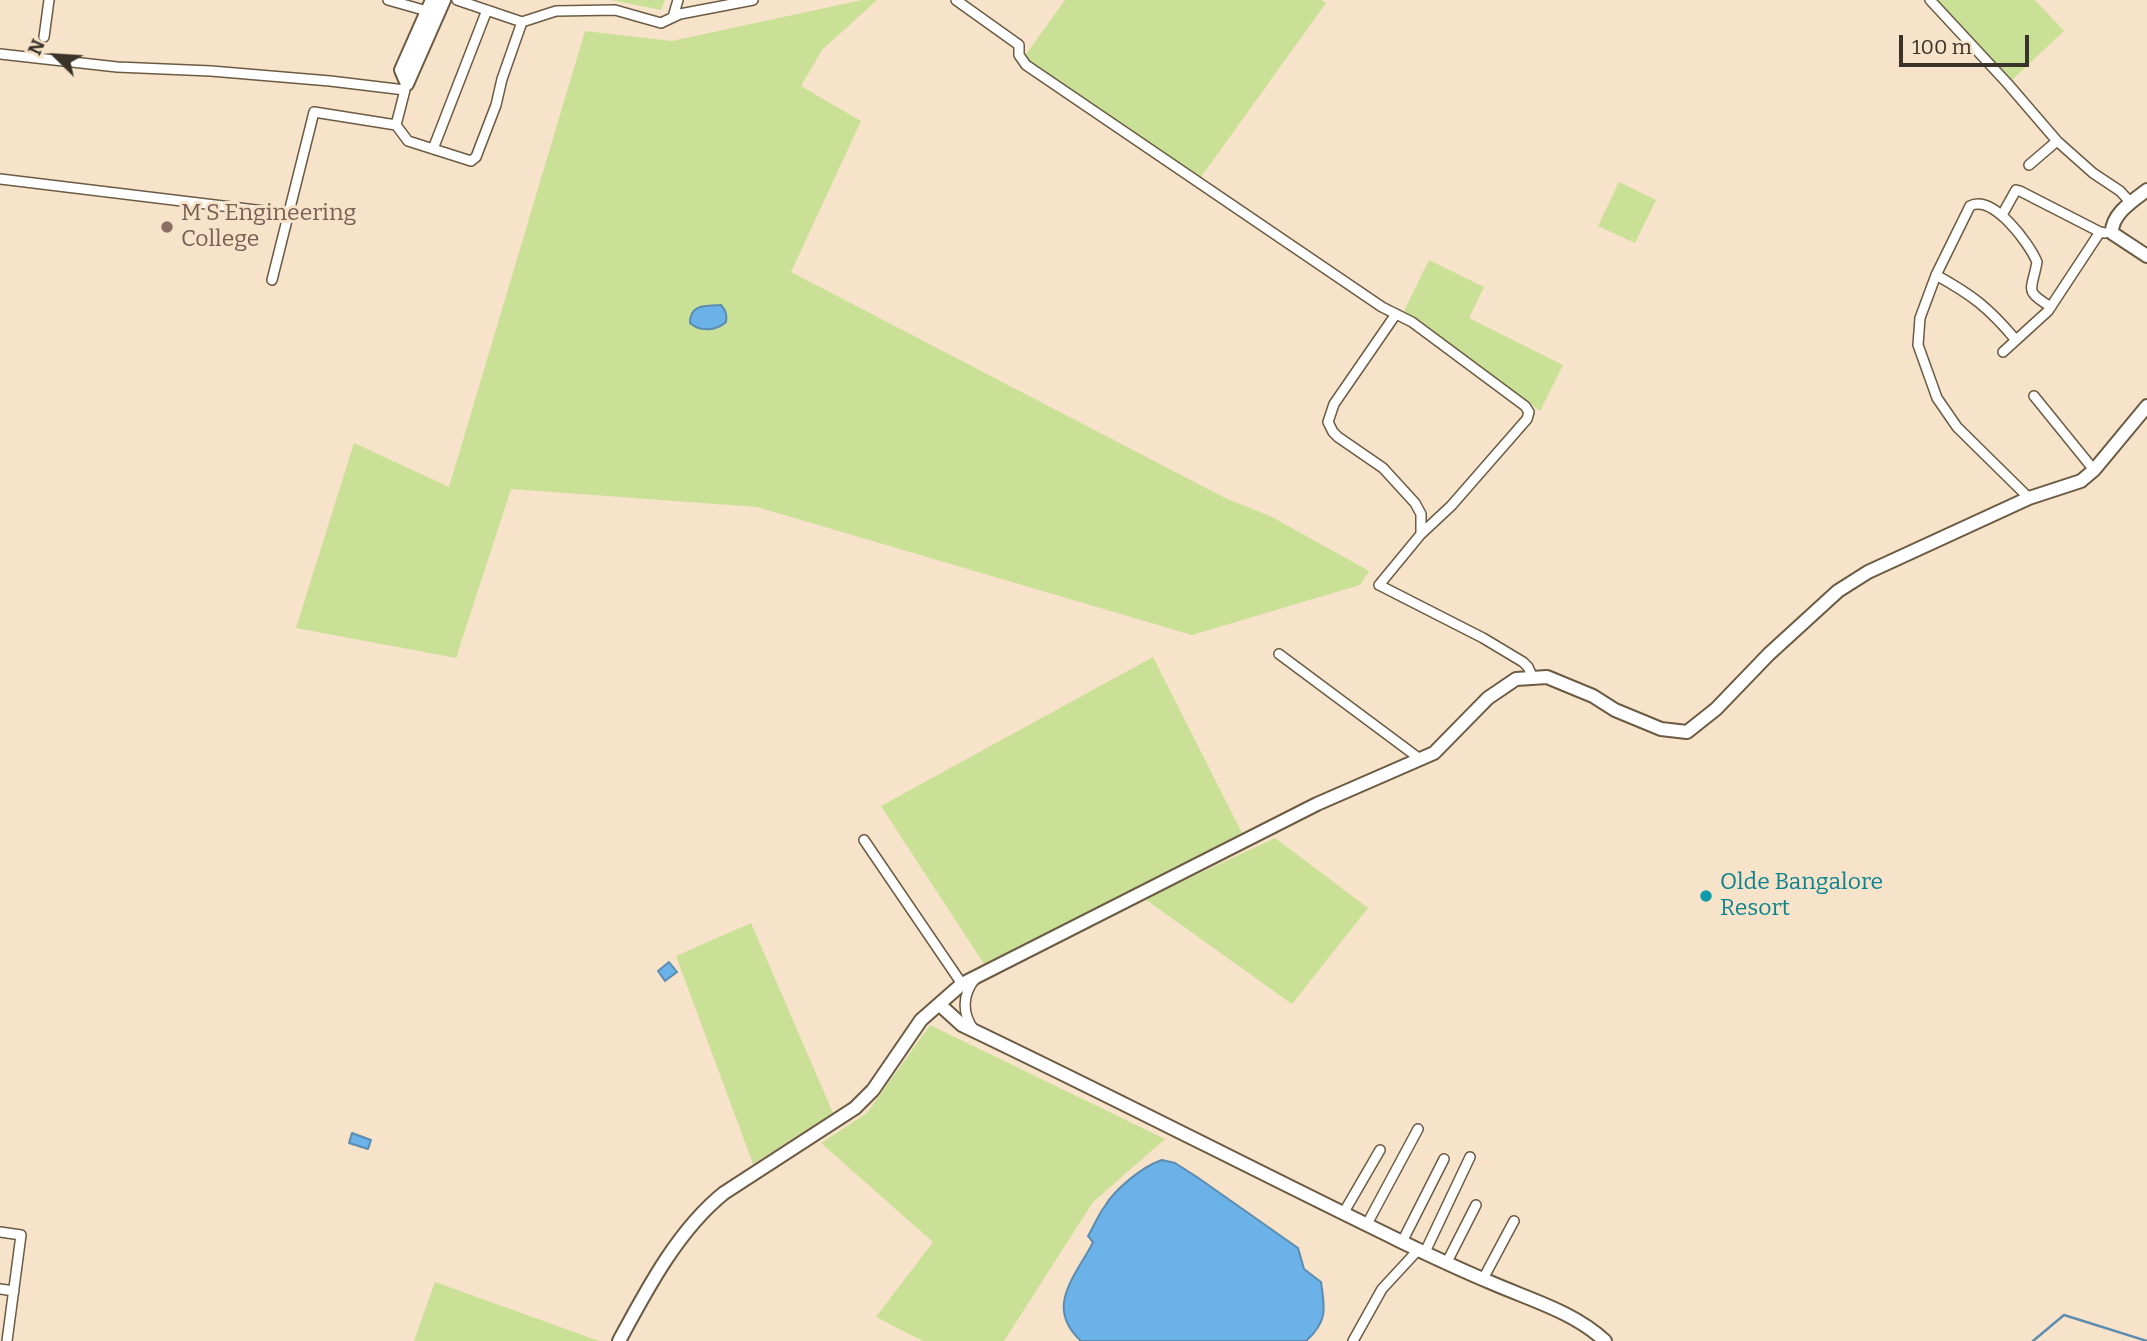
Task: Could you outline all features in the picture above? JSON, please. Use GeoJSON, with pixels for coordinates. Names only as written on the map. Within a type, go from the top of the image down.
{"type":"FeatureCollection","features":[{"type":"Feature","properties":{"kind":"street"},"geometry":{"type":"LineString","coordinates":[[44,37],[49,0]]}},
{"type":"Feature","properties":{"kind":"street"},"geometry":{"type":"LineString","coordinates":[[387,0],[429,6],[401,70],[406,87]]}},
{"type":"Feature","properties":{"kind":"street"},"geometry":{"type":"LineString","coordinates":[[396,125],[406,87],[444,0]]}},
{"type":"Feature","properties":{"kind":"street"},"geometry":{"type":"LineString","coordinates":[[673,17],[678,0]]}},
{"type":"Feature","properties":{"kind":"street"},"geometry":{"type":"LineString","coordinates":[[463,1],[522,22],[560,11],[619,10],[661,23],[680,14],[753,0]]}},
{"type":"Feature","properties":{"kind":"street"},"geometry":{"type":"LineString","coordinates":[[956,0],[1019,46],[1019,55],[1026,65],[1382,307],[1412,322],[1512,396],[1529,412],[1527,419],[1509,441],[1451,506],[1421,534],[1379,585],[1523,662],[1533,678]]}},
{"type":"Feature","properties":{"kind":"street"},"geometry":{"type":"LineString","coordinates":[[1930,0],[2057,141],[2093,173],[2120,191],[2131,203]]}},
{"type":"Feature","properties":{"kind":"street"},"geometry":{"type":"LineString","coordinates":[[433,149],[488,10]]}},
{"type":"Feature","properties":{"kind":"street"},"geometry":{"type":"LineString","coordinates":[[272,280],[314,112],[396,125],[408,141],[471,161],[476,157],[496,106],[502,79],[522,22]]}},
{"type":"Feature","properties":{"kind":"street"},"geometry":{"type":"LineString","coordinates":[[0,54],[117,67],[211,71],[406,87]]}},
{"type":"Feature","properties":{"kind":"street"},"geometry":{"type":"LineString","coordinates":[[2029,165],[2057,141]]}},
{"type":"Feature","properties":{"kind":"street"},"geometry":{"type":"LineString","coordinates":[[0,179],[289,214]]}},
{"type":"Feature","properties":{"kind":"street"},"geometry":{"type":"LineString","coordinates":[[2003,352],[2051,307],[2123,209],[2147,190]]}},
{"type":"Feature","properties":{"kind":"street"},"geometry":{"type":"LineString","coordinates":[[2002,215],[2016,191],[2020,191],[2147,256]]}},
{"type":"Feature","properties":{"kind":"street"},"geometry":{"type":"LineString","coordinates":[[2029,498],[1957,427],[1937,398],[1918,345],[1920,318],[1936,275],[1970,206],[1982,205],[2002,215],[2017,230],[2037,262],[2030,291],[2032,296],[2051,307]]}},
{"type":"Feature","properties":{"kind":"street"},"geometry":{"type":"LineString","coordinates":[[1936,275],[1980,301],[2015,339]]}},
{"type":"Feature","properties":{"kind":"street"},"geometry":{"type":"LineString","coordinates":[[1396,314],[1334,404],[1328,422],[1338,437],[1383,468],[1415,503],[1421,514],[1421,534]]}},
{"type":"Feature","properties":{"kind":"street"},"geometry":{"type":"LineString","coordinates":[[2034,396],[2094,470]]}},
{"type":"Feature","properties":{"kind":"street"},"geometry":{"type":"LineString","coordinates":[[619,1341],[665,1262],[705,1208],[855,1108],[873,1090],[921,1020],[962,984],[1293,816],[1434,753],[1488,698],[1516,678],[1547,677],[1661,729],[1687,732],[1716,709],[1769,654],[1839,591],[1868,572],[2029,498],[2081,481],[2094,470],[2147,406]]}},
{"type":"Feature","properties":{"kind":"street"},"geometry":{"type":"LineString","coordinates":[[1279,654],[1420,759]]}},
{"type":"Feature","properties":{"kind":"street"},"geometry":{"type":"LineString","coordinates":[[864,840],[962,984]]}},
{"type":"Feature","properties":{"kind":"street"},"geometry":{"type":"LineString","coordinates":[[975,1032],[968,1020],[965,1000],[972,983],[980,975]]}},
{"type":"Feature","properties":{"kind":"street"},"geometry":{"type":"LineString","coordinates":[[940,1005],[962,1025],[975,1032],[1402,1242],[1532,1298],[1587,1326],[1605,1341]]}},
{"type":"Feature","properties":{"kind":"street"},"geometry":{"type":"LineString","coordinates":[[1367,1224],[1418,1129]]}},
{"type":"Feature","properties":{"kind":"street"},"geometry":{"type":"LineString","coordinates":[[1344,1212],[1380,1150]]}},
{"type":"Feature","properties":{"kind":"street"},"geometry":{"type":"LineString","coordinates":[[1353,1341],[1382,1289],[1422,1251],[1470,1157]]}},
{"type":"Feature","properties":{"kind":"street"},"geometry":{"type":"LineString","coordinates":[[1402,1242],[1444,1159]]}},
{"type":"Feature","properties":{"kind":"street"},"geometry":{"type":"LineString","coordinates":[[1447,1262],[1476,1205]]}},
{"type":"Feature","properties":{"kind":"street"},"geometry":{"type":"LineString","coordinates":[[1483,1279],[1514,1221]]}},
{"type":"Feature","properties":{"kind":"street"},"geometry":{"type":"LineString","coordinates":[[0,1232],[21,1235],[7,1341]]}},
{"type":"Feature","properties":{"kind":"street"},"geometry":{"type":"LineString","coordinates":[[0,1289],[14,1292]]}},
{"type":"Feature","properties":{"kind":"green space"},"geometry":{"type":"Polygon","coordinates":[[[611,0],[665,0],[661,10],[611,0]]]}},
{"type":"Feature","properties":{"kind":"green space"},"geometry":{"type":"Polygon","coordinates":[[[862,0],[877,0],[822,50],[801,86],[861,121],[791,272],[1225,498],[1270,516],[1369,571],[1360,585],[1192,635],[757,507],[511,489],[456,658],[296,628],[354,443],[449,487],[585,31],[672,41],[862,0]]]}},
{"type":"Feature","properties":{"kind":"green space"},"geometry":{"type":"Polygon","coordinates":[[[1065,0],[1321,0],[1326,3],[1201,177],[1024,57],[1065,0]]]}},
{"type":"Feature","properties":{"kind":"green space"},"geometry":{"type":"Polygon","coordinates":[[[1935,0],[2035,0],[2064,31],[2011,81],[1935,0]]]}},
{"type":"Feature","properties":{"kind":"green space"},"geometry":{"type":"Polygon","coordinates":[[[1619,182],[1656,200],[1635,243],[1598,226],[1619,182]]]}},
{"type":"Feature","properties":{"kind":"green space"},"geometry":{"type":"Polygon","coordinates":[[[1429,260],[1484,287],[1469,318],[1563,365],[1540,411],[1404,311],[1429,260]]]}},
{"type":"Feature","properties":{"kind":"green space"},"geometry":{"type":"Polygon","coordinates":[[[1153,657],[1242,833],[984,964],[881,806],[1153,657]]]}},
{"type":"Feature","properties":{"kind":"green space"},"geometry":{"type":"Polygon","coordinates":[[[1275,838],[1368,908],[1292,1004],[1145,899],[1275,838]]]}},
{"type":"Feature","properties":{"kind":"green space"},"geometry":{"type":"Polygon","coordinates":[[[751,923],[833,1113],[753,1164],[676,956],[751,923]]]}},
{"type":"Feature","properties":{"kind":"green space"},"geometry":{"type":"Polygon","coordinates":[[[930,1025],[1165,1139],[1093,1202],[1004,1341],[923,1341],[876,1317],[933,1242],[821,1143],[867,1113],[930,1025]]]}},
{"type":"Feature","properties":{"kind":"green space"},"geometry":{"type":"Polygon","coordinates":[[[435,1282],[599,1341],[414,1341],[435,1282]]]}},
{"type":"Feature","properties":{"kind":"water"},"geometry":{"type":"Polygon","coordinates":[[[721,305],[726,317],[726,322],[722,325],[703,329],[690,323],[696,309],[721,305]]]}},
{"type":"Feature","properties":{"kind":"water"},"geometry":{"type":"Polygon","coordinates":[[[669,962],[677,972],[665,981],[658,971],[669,962]]]}},
{"type":"Feature","properties":{"kind":"water"},"geometry":{"type":"Polygon","coordinates":[[[352,1133],[371,1140],[368,1149],[349,1143],[352,1133]]]}},
{"type":"Feature","properties":{"kind":"water"},"geometry":{"type":"Polygon","coordinates":[[[1162,1160],[1175,1163],[1197,1177],[1298,1248],[1304,1269],[1321,1282],[1323,1300],[1321,1321],[1306,1341],[1081,1341],[1071,1329],[1065,1317],[1066,1294],[1093,1242],[1088,1236],[1098,1217],[1122,1186],[1146,1167],[1162,1160]]]}},
{"type":"Feature","properties":{"kind":"waterway"},"geometry":{"type":"LineString","coordinates":[[2033,1341],[2064,1315],[2147,1341]]}},
{"type":"Feature","properties":{"kind":"place","name":"M S Engineering College"},"geometry":{"type":"Point","coordinates":[167,227]}},
{"type":"Feature","properties":{"kind":"place","name":"Olde Bangalore Resort"},"geometry":{"type":"Point","coordinates":[1706,896]}}]}
